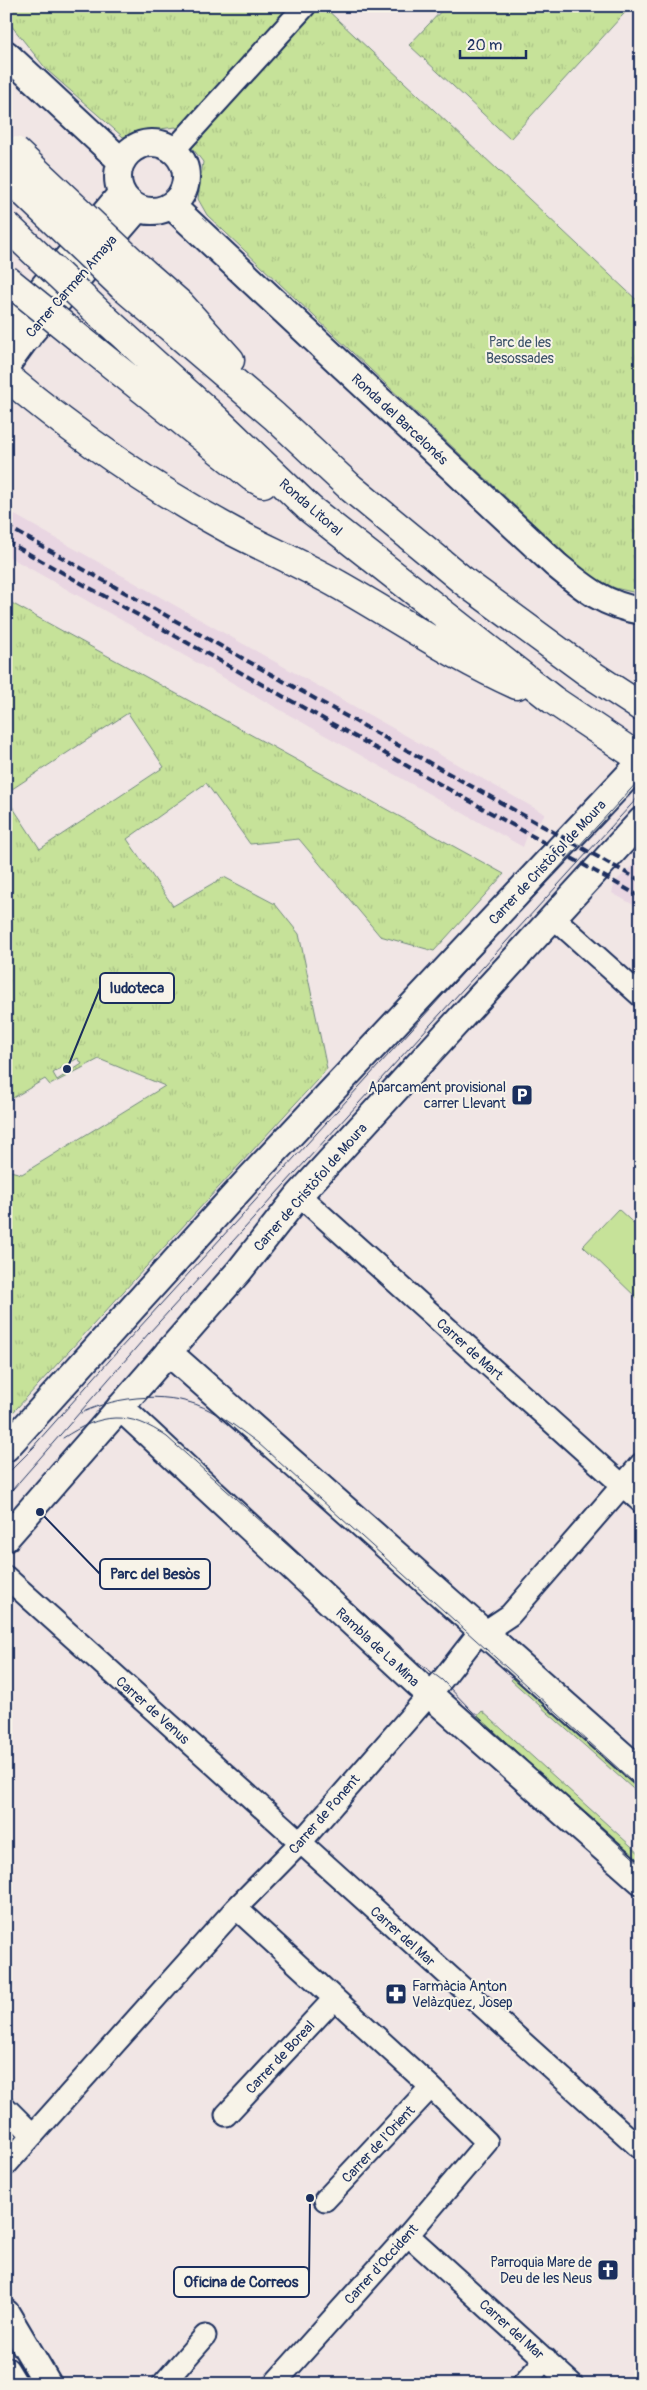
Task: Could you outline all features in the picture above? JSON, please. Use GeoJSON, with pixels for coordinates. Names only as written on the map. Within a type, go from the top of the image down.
{"type":"FeatureCollection","features":[{"type":"Feature","properties":{"kind":"highway"},"geometry":{"type":"LineString","coordinates":[[10,162],[351,488],[466,583],[586,671],[641,707]]}},
{"type":"Feature","properties":{"kind":"highway","name":"Ronda Litoral"},"geometry":{"type":"LineString","coordinates":[[6,225],[310,509],[553,700],[641,761]]}},
{"type":"Feature","properties":{"kind":"highway"},"geometry":{"type":"LineString","coordinates":[[6,279],[252,477],[310,509]]}},
{"type":"Feature","properties":{"kind":"highway"},"geometry":{"type":"LineString","coordinates":[[6,376],[87,439],[233,531],[313,571],[382,609],[472,664],[553,700]]}},
{"type":"Feature","properties":{"kind":"street"},"geometry":{"type":"LineString","coordinates":[[174,150],[305,6]]}},
{"type":"Feature","properties":{"kind":"street"},"geometry":{"type":"LineString","coordinates":[[7,54],[121,161]]}},
{"type":"Feature","properties":{"kind":"street"},"geometry":{"type":"LineString","coordinates":[[154,143],[174,150],[185,168],[186,181],[183,193],[172,206],[157,212],[129,201],[117,176],[121,161],[129,151],[140,145],[154,143]]}},
{"type":"Feature","properties":{"kind":"street","name":"Carrer Carmen Amaya"},"geometry":{"type":"LineString","coordinates":[[6,366],[13,338],[129,201]]}},
{"type":"Feature","properties":{"kind":"street","name":"Ronda del Barcelonés"},"geometry":{"type":"LineString","coordinates":[[172,206],[556,565],[591,594],[628,609],[641,611]]}},
{"type":"Feature","properties":{"kind":"street","name":"Carrer de Cristòfol de Moura"},"geometry":{"type":"LineString","coordinates":[[6,1448],[250,1178],[641,761]]}},
{"type":"Feature","properties":{"kind":"street","name":"Carrer de Cristòfol de Moura"},"geometry":{"type":"LineString","coordinates":[[6,1538],[240,1270],[299,1196],[641,821]]}},
{"type":"Feature","properties":{"kind":"street"},"geometry":{"type":"LineString","coordinates":[[554,918],[641,996]]}},
{"type":"Feature","properties":{"kind":"street","name":"Carrer de Mart"},"geometry":{"type":"LineString","coordinates":[[299,1196],[641,1502]]}},
{"type":"Feature","properties":{"kind":"street"},"geometry":{"type":"LineString","coordinates":[[168,1352],[641,1772]]}},
{"type":"Feature","properties":{"kind":"street","name":"Rambla de La Mina"},"geometry":{"type":"LineString","coordinates":[[120,1407],[429,1694],[641,1881]]}},
{"type":"Feature","properties":{"kind":"street","name":"Carrer de Ponent"},"geometry":{"type":"LineString","coordinates":[[6,2165],[236,1908],[300,1843],[474,1639],[510,1615],[641,1464]]}},
{"type":"Feature","properties":{"kind":"street","name":"Carrer de Venus"},"geometry":{"type":"LineString","coordinates":[[6,1578],[300,1843]]}},
{"type":"Feature","properties":{"kind":"street","name":"Carrer del Mar"},"geometry":{"type":"LineString","coordinates":[[300,1843],[641,2149]]}},
{"type":"Feature","properties":{"kind":"street"},"geometry":{"type":"LineString","coordinates":[[236,1908],[431,2087]]}},
{"type":"Feature","properties":{"kind":"street","name":"Carrer de Boreal"},"geometry":{"type":"LineString","coordinates":[[226,2115],[334,1999]]}},
{"type":"Feature","properties":{"kind":"street","name":"Carrer d'Occident"},"geometry":{"type":"LineString","coordinates":[[274,2384],[408,2235],[487,2142],[431,2087]]}},
{"type":"Feature","properties":{"kind":"street","name":"Carrer de l'Orient"},"geometry":{"type":"LineString","coordinates":[[325,2200],[431,2087]]}},
{"type":"Feature","properties":{"kind":"street"},"geometry":{"type":"LineString","coordinates":[[6,2108],[33,2135]]}},
{"type":"Feature","properties":{"kind":"street","name":"Carrer del Mar"},"geometry":{"type":"LineString","coordinates":[[408,2235],[572,2384]]}},
{"type":"Feature","properties":{"kind":"street"},"geometry":{"type":"LineString","coordinates":[[6,2312],[48,2384]]}},
{"type":"Feature","properties":{"kind":"street"},"geometry":{"type":"LineString","coordinates":[[163,2384],[205,2336]]}},
{"type":"Feature","properties":{"kind":"street"},"geometry":{"type":"LineString","coordinates":[[523,2384],[546,2359]]}},
{"type":"Feature","properties":{"kind":"street"},"geometry":{"type":"LineString","coordinates":[[6,2371],[14,2384]]}},
{"type":"Feature","properties":{"kind":"shaded area"},"geometry":{"type":"Polygon","coordinates":[[[6,510],[545,814],[527,836],[523,847],[6,555],[6,510]]]}},
{"type":"Feature","properties":{"kind":"shaded area"},"geometry":{"type":"Polygon","coordinates":[[[635,863],[641,866],[641,909],[612,893],[615,882],[635,863]]]}},
{"type":"Feature","properties":{"kind":"green space","name":"Parc de les Besossades"},"geometry":{"type":"Polygon","coordinates":[[[6,6],[323,6],[641,304],[641,594],[615,588],[588,575],[207,215],[198,199],[203,162],[176,127],[144,131],[123,137],[47,70],[6,19],[6,6]]]}},
{"type":"Feature","properties":{"kind":"green space"},"geometry":{"type":"Polygon","coordinates":[[[446,6],[631,6],[510,139],[409,45],[446,6]]]}},
{"type":"Feature","properties":{"kind":"green space"},"geometry":{"type":"Polygon","coordinates":[[[6,600],[504,874],[434,951],[380,936],[299,839],[250,844],[206,783],[127,839],[173,906],[224,877],[275,904],[299,934],[327,1069],[6,1420],[6,1170],[22,1174],[165,1086],[99,1059],[50,1085],[45,1079],[6,1102],[6,797],[40,849],[164,767],[128,713],[6,793],[6,600]],[[78,1058],[53,1073],[57,1080],[82,1064],[78,1058]]]}},
{"type":"Feature","properties":{"kind":"green space"},"geometry":{"type":"Polygon","coordinates":[[[618,1209],[641,1230],[641,1302],[583,1246],[618,1209]]]}},
{"type":"Feature","properties":{"kind":"green space"},"geometry":{"type":"Polygon","coordinates":[[[519,1671],[641,1780],[641,1796],[511,1680],[519,1671]]]}},
{"type":"Feature","properties":{"kind":"green space"},"geometry":{"type":"Polygon","coordinates":[[[482,1711],[641,1855],[641,1870],[474,1720],[482,1711]]]}},
{"type":"Feature","properties":{"kind":"tram line"},"geometry":{"type":"LineString","coordinates":[[31,1449],[117,1352],[641,778]]}},
{"type":"Feature","properties":{"kind":"tram line"},"geometry":{"type":"LineString","coordinates":[[6,1497],[149,1333],[641,794]]}},
{"type":"Feature","properties":{"kind":"tram line"},"geometry":{"type":"LineString","coordinates":[[81,1413],[112,1402],[146,1397],[163,1398],[196,1404],[229,1422],[258,1443],[641,1789]]}},
{"type":"Feature","properties":{"kind":"tram line"},"geometry":{"type":"LineString","coordinates":[[63,1438],[90,1424],[115,1418],[140,1422],[167,1437],[418,1662],[442,1680],[471,1710],[641,1865]]}},
{"type":"Feature","properties":{"kind":"tram line"},"geometry":{"type":"LineString","coordinates":[[6,1475],[36,1445]]}},
{"type":"Feature","properties":{"kind":"railway"},"geometry":{"type":"LineString","coordinates":[[6,526],[641,881]]}},
{"type":"Feature","properties":{"kind":"railway"},"geometry":{"type":"LineString","coordinates":[[6,541],[641,897]]}},
{"type":"Feature","properties":{"kind":"place","name":"ludoteca"},"geometry":{"type":"Point","coordinates":[67,1069]}},
{"type":"Feature","properties":{"kind":"place","name":"Aparcament provisional carrer Llevant"},"geometry":{"type":"Point","coordinates":[522,1095]}},
{"type":"Feature","properties":{"kind":"place","name":"Parc del Besòs"},"geometry":{"type":"Point","coordinates":[40,1512]}},
{"type":"Feature","properties":{"kind":"place","name":"Farmàcia Anton Velàzquez, Josep"},"geometry":{"type":"Point","coordinates":[396,1994]}},
{"type":"Feature","properties":{"kind":"place","name":"Oficina de Correos"},"geometry":{"type":"Point","coordinates":[310,2198]}},
{"type":"Feature","properties":{"kind":"place","name":"Parroquia Mare de Deu de les Neus"},"geometry":{"type":"Point","coordinates":[608,2270]}}]}
